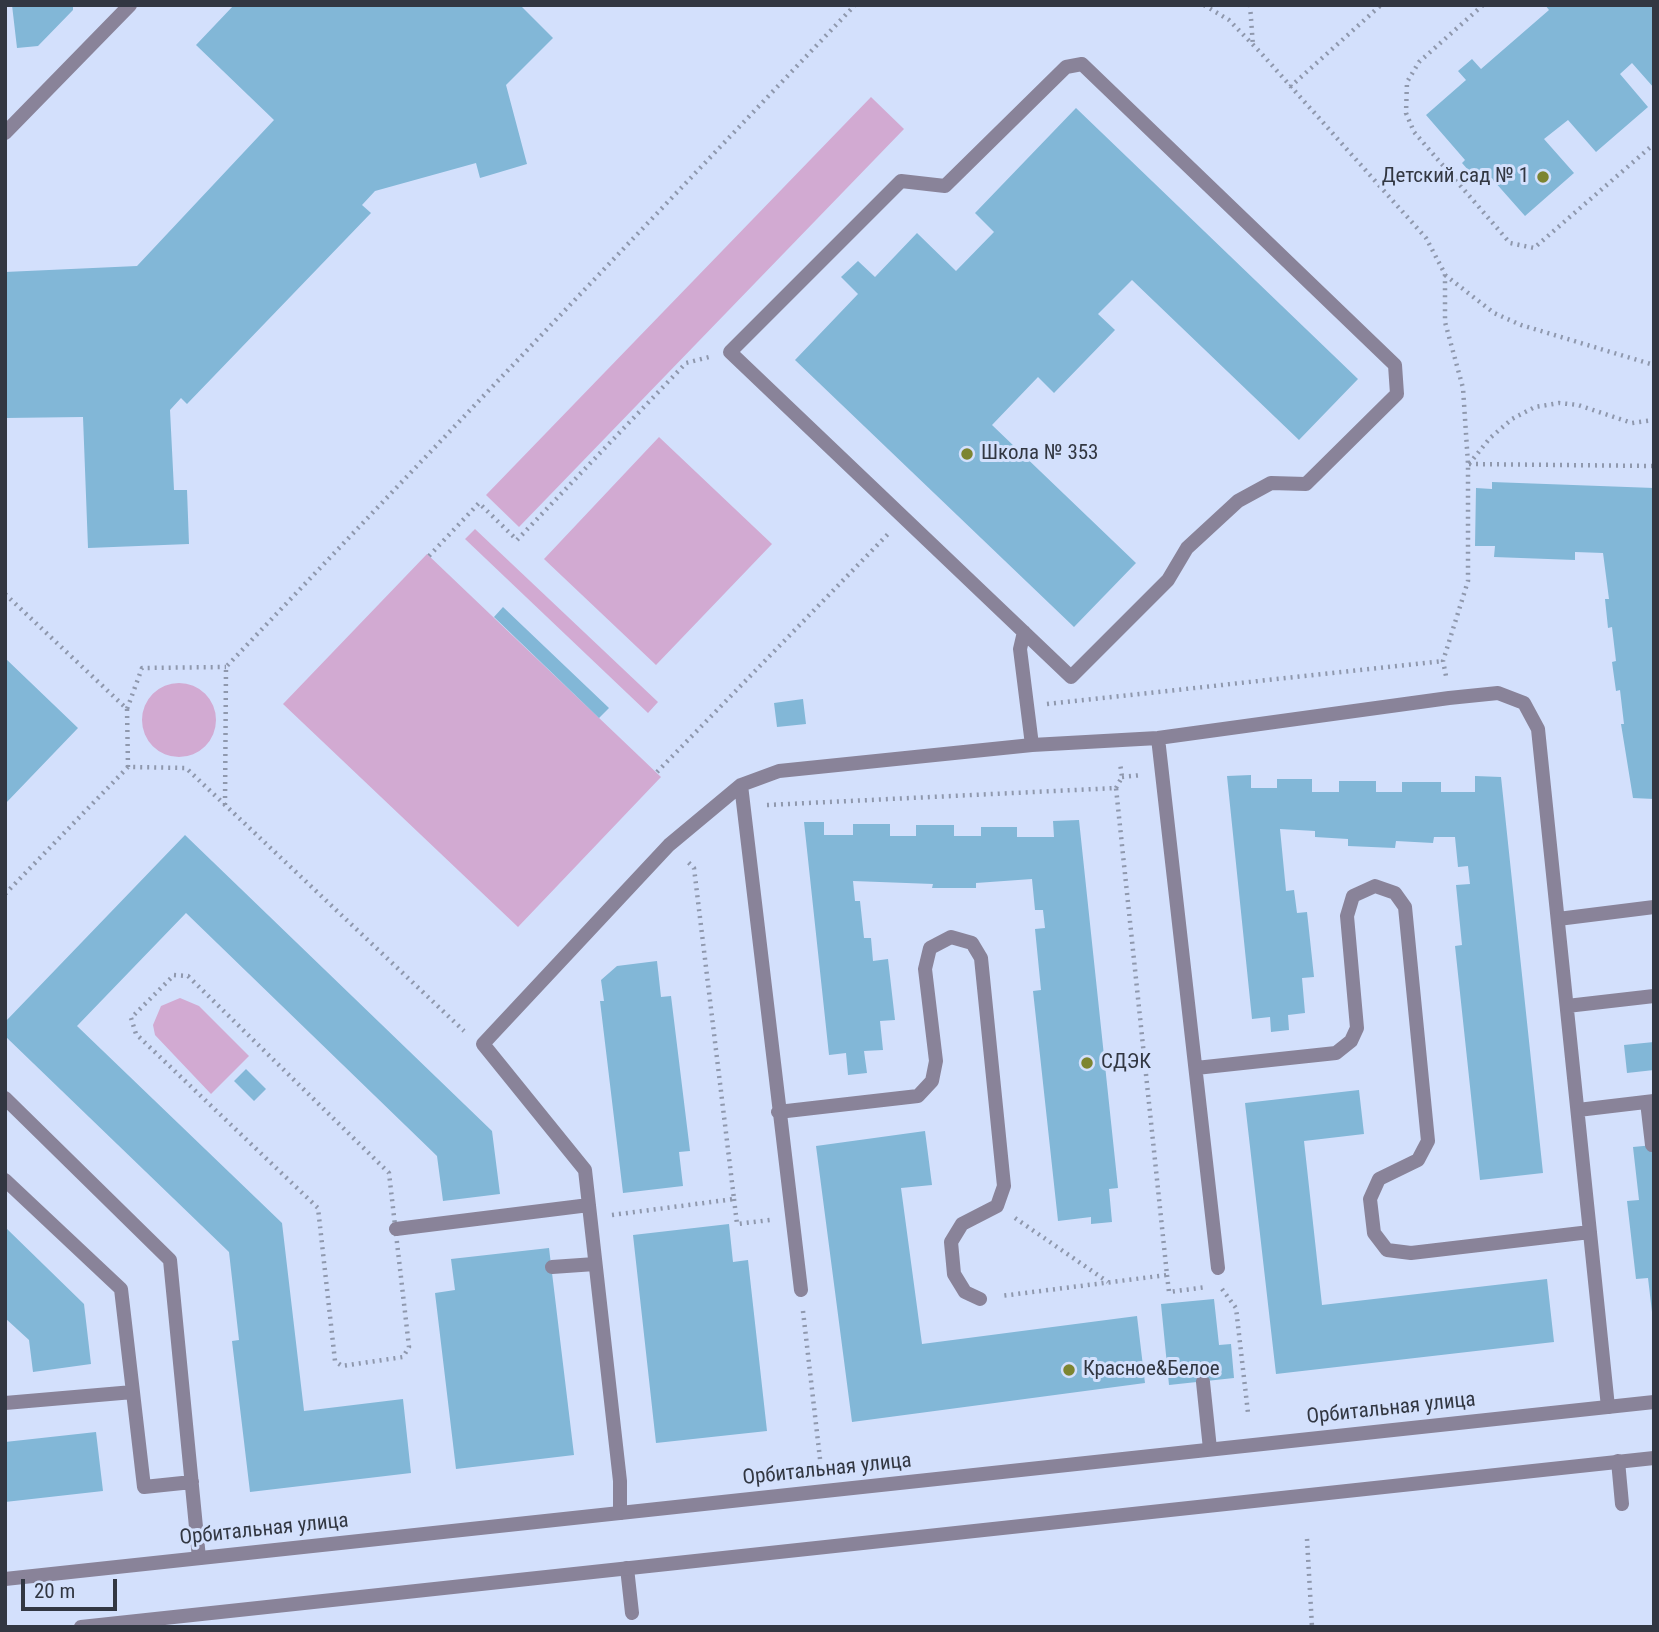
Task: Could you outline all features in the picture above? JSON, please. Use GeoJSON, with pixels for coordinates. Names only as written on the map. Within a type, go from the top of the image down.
{"type":"FeatureCollection","features":[{"type":"Feature","properties":{"kind":"street"},"geometry":{"type":"LineString","coordinates":[[5,133],[130,5]]}},
{"type":"Feature","properties":{"kind":"street"},"geometry":{"type":"LineString","coordinates":[[1082,64],[1395,365],[1396,394],[1306,484],[1271,483],[1238,501],[1187,548],[1168,580],[1071,677],[904,518],[730,352],[901,181],[945,186],[1066,67],[1082,64]]}},
{"type":"Feature","properties":{"kind":"street"},"geometry":{"type":"LineString","coordinates":[[1024,632],[1020,649],[1032,745]]}},
{"type":"Feature","properties":{"kind":"street"},"geometry":{"type":"LineString","coordinates":[[620,1513],[620,1481],[585,1170],[482,1044],[669,845],[741,785],[779,771],[1032,745],[1158,738],[1450,698],[1498,693],[1524,703],[1538,729],[1608,1406]]}},
{"type":"Feature","properties":{"kind":"street"},"geometry":{"type":"LineString","coordinates":[[1158,738],[1219,1268]]}},
{"type":"Feature","properties":{"kind":"street"},"geometry":{"type":"LineString","coordinates":[[741,785],[741,806],[801,1290]]}},
{"type":"Feature","properties":{"kind":"street"},"geometry":{"type":"LineString","coordinates":[[1196,1068],[1336,1053],[1351,1041],[1357,1028],[1347,916],[1353,896],[1375,886],[1395,893],[1405,907],[1428,1140],[1418,1160],[1379,1179],[1370,1199],[1374,1233],[1387,1250],[1411,1253],[1590,1232]]}},
{"type":"Feature","properties":{"kind":"street"},"geometry":{"type":"LineString","coordinates":[[1558,919],[1654,907]]}},
{"type":"Feature","properties":{"kind":"street"},"geometry":{"type":"LineString","coordinates":[[778,1112],[918,1096],[932,1081],[936,1061],[925,968],[930,948],[951,937],[972,943],[981,958],[1004,1186],[997,1206],[962,1224],[951,1242],[954,1273],[965,1292],[980,1299]]}},
{"type":"Feature","properties":{"kind":"street"},"geometry":{"type":"LineString","coordinates":[[1567,1006],[1654,996]]}},
{"type":"Feature","properties":{"kind":"street"},"geometry":{"type":"LineString","coordinates":[[5,1098],[170,1261],[200,1558]]}},
{"type":"Feature","properties":{"kind":"street"},"geometry":{"type":"LineString","coordinates":[[1578,1110],[1651,1102],[1652,1145]]}},
{"type":"Feature","properties":{"kind":"street"},"geometry":{"type":"LineString","coordinates":[[5,1180],[121,1289],[144,1487],[192,1482]]}},
{"type":"Feature","properties":{"kind":"street"},"geometry":{"type":"LineString","coordinates":[[396,1229],[589,1211]]}},
{"type":"Feature","properties":{"kind":"street"},"geometry":{"type":"LineString","coordinates":[[552,1267],[595,1264]]}},
{"type":"Feature","properties":{"kind":"street"},"geometry":{"type":"LineString","coordinates":[[1203,1382],[1210,1450]]}},
{"type":"Feature","properties":{"kind":"street"},"geometry":{"type":"LineString","coordinates":[[5,1403],[133,1391]]}},
{"type":"Feature","properties":{"kind":"street","name":"Орбитальная улица"},"geometry":{"type":"LineString","coordinates":[[5,1579],[1654,1402]]}},
{"type":"Feature","properties":{"kind":"street"},"geometry":{"type":"LineString","coordinates":[[81,1627],[1654,1458]]}},
{"type":"Feature","properties":{"kind":"street"},"geometry":{"type":"LineString","coordinates":[[1618,1461],[1622,1504]]}},
{"type":"Feature","properties":{"kind":"street"},"geometry":{"type":"LineString","coordinates":[[626,1568],[632,1613]]}},
{"type":"Feature","properties":{"kind":"path"},"geometry":{"type":"LineString","coordinates":[[225,805],[226,667],[855,5]]}},
{"type":"Feature","properties":{"kind":"path"},"geometry":{"type":"LineString","coordinates":[[1204,5],[1228,20],[1253,46],[1426,237],[1445,274],[1494,313],[1521,325],[1654,365]]}},
{"type":"Feature","properties":{"kind":"path"},"geometry":{"type":"LineString","coordinates":[[1250,5],[1253,46]]}},
{"type":"Feature","properties":{"kind":"path"},"geometry":{"type":"LineString","coordinates":[[1290,87],[1381,5]]}},
{"type":"Feature","properties":{"kind":"path"},"geometry":{"type":"LineString","coordinates":[[1483,5],[1419,62],[1407,82],[1406,113],[1414,132],[1510,243],[1534,248],[1654,144]]}},
{"type":"Feature","properties":{"kind":"path"},"geometry":{"type":"LineString","coordinates":[[1445,274],[1445,322],[1463,388],[1468,464],[1468,581],[1443,661],[1450,698]]}},
{"type":"Feature","properties":{"kind":"path"},"geometry":{"type":"LineString","coordinates":[[429,556],[479,503],[517,540],[686,363],[730,352]]}},
{"type":"Feature","properties":{"kind":"path"},"geometry":{"type":"LineString","coordinates":[[1468,464],[1490,438],[1512,419],[1535,407],[1559,403],[1578,405],[1632,423],[1654,420]]}},
{"type":"Feature","properties":{"kind":"path"},"geometry":{"type":"LineString","coordinates":[[1468,464],[1654,466]]}},
{"type":"Feature","properties":{"kind":"path"},"geometry":{"type":"LineString","coordinates":[[657,772],[904,518]]}},
{"type":"Feature","properties":{"kind":"path"},"geometry":{"type":"LineString","coordinates":[[5,594],[127,709]]}},
{"type":"Feature","properties":{"kind":"path"},"geometry":{"type":"LineString","coordinates":[[1026,700],[1050,705],[1443,661]]}},
{"type":"Feature","properties":{"kind":"path"},"geometry":{"type":"LineString","coordinates":[[5,894],[128,767],[127,709],[142,668],[226,667]]}},
{"type":"Feature","properties":{"kind":"path"},"geometry":{"type":"LineString","coordinates":[[128,767],[186,768],[459,1028],[482,1044]]}},
{"type":"Feature","properties":{"kind":"path"},"geometry":{"type":"LineString","coordinates":[[741,806],[1116,788],[1169,1292],[1220,1286],[1236,1308],[1248,1413]]}},
{"type":"Feature","properties":{"kind":"path"},"geometry":{"type":"LineString","coordinates":[[669,845],[694,868],[737,1224],[792,1217]]}},
{"type":"Feature","properties":{"kind":"path"},"geometry":{"type":"LineString","coordinates":[[174,975],[188,976],[390,1173],[396,1229],[409,1347],[403,1357],[342,1366],[335,1361],[318,1208],[136,1034],[131,1018],[174,975]]}},
{"type":"Feature","properties":{"kind":"path"},"geometry":{"type":"LineString","coordinates":[[589,1211],[734,1199]]}},
{"type":"Feature","properties":{"kind":"path"},"geometry":{"type":"LineString","coordinates":[[997,1206],[1109,1283]]}},
{"type":"Feature","properties":{"kind":"path"},"geometry":{"type":"LineString","coordinates":[[980,1299],[1167,1275]]}},
{"type":"Feature","properties":{"kind":"path"},"geometry":{"type":"LineString","coordinates":[[801,1290],[820,1459]]}},
{"type":"Feature","properties":{"kind":"path"},"geometry":{"type":"LineString","coordinates":[[1307,1539],[1312,1627]]}},
{"type":"Feature","properties":{"kind":"shaded area"},"geometry":{"type":"Polygon","coordinates":[[[871,97],[904,129],[519,527],[486,495],[871,97]]]}},
{"type":"Feature","properties":{"kind":"shaded area"},"geometry":{"type":"Polygon","coordinates":[[[659,437],[772,544],[656,665],[544,559],[659,437]]]}},
{"type":"Feature","properties":{"kind":"shaded area"},"geometry":{"type":"Polygon","coordinates":[[[475,529],[658,702],[648,713],[465,539],[475,529]]]}},
{"type":"Feature","properties":{"kind":"shaded area"},"geometry":{"type":"Polygon","coordinates":[[[427,554],[661,777],[518,927],[283,704],[427,554]]]}},
{"type":"Feature","properties":{"kind":"shaded area"},"geometry":{"type":"Polygon","coordinates":[[[179,683],[193,686],[205,694],[213,706],[216,720],[213,734],[205,746],[193,754],[179,757],[165,754],[153,746],[145,734],[142,720],[145,706],[153,694],[165,686],[179,683]]]}},
{"type":"Feature","properties":{"kind":"shaded area"},"geometry":{"type":"Polygon","coordinates":[[[180,998],[199,1006],[249,1056],[211,1094],[155,1035],[153,1025],[161,1006],[180,998]]]}},
{"type":"Feature","properties":{"kind":"building"},"geometry":{"type":"Polygon","coordinates":[[[12,5],[73,5],[73,10],[38,46],[17,48],[12,5]]]}},
{"type":"Feature","properties":{"kind":"building"},"geometry":{"type":"Polygon","coordinates":[[[234,5],[520,5],[553,38],[506,85],[527,164],[480,178],[476,163],[375,191],[362,205],[371,213],[187,404],[181,398],[170,410],[174,490],[187,490],[189,544],[88,548],[83,417],[5,418],[5,272],[137,266],[274,120],[196,45],[234,5]]]}},
{"type":"Feature","properties":{"kind":"building"},"geometry":{"type":"Polygon","coordinates":[[[1545,5],[1654,5],[1654,88],[1632,63],[1620,74],[1648,107],[1596,152],[1568,120],[1544,139],[1574,173],[1525,216],[1486,172],[1477,180],[1462,163],[1465,160],[1426,115],[1466,80],[1458,71],[1472,59],[1481,69],[1549,10],[1545,5]]]}},
{"type":"Feature","properties":{"kind":"building"},"geometry":{"type":"Polygon","coordinates":[[[1076,108],[1358,379],[1299,440],[1132,280],[1098,314],[1115,330],[1054,393],[1038,377],[992,425],[1136,563],[1074,627],[795,360],[858,294],[841,277],[858,261],[875,277],[917,233],[956,271],[994,232],[975,213],[1076,108]]]}},
{"type":"Feature","properties":{"kind":"building"},"geometry":{"type":"Polygon","coordinates":[[[1492,482],[1654,488],[1654,799],[1633,798],[1621,724],[1624,724],[1620,690],[1616,691],[1612,662],[1616,661],[1612,627],[1608,628],[1605,599],[1609,599],[1603,553],[1575,552],[1575,560],[1494,557],[1495,546],[1475,546],[1476,488],[1492,489],[1492,482]]]}},
{"type":"Feature","properties":{"kind":"building"},"geometry":{"type":"Polygon","coordinates":[[[503,607],[609,708],[599,718],[494,617],[503,607]]]}},
{"type":"Feature","properties":{"kind":"building"},"geometry":{"type":"Polygon","coordinates":[[[5,658],[78,728],[5,804],[5,658]]]}},
{"type":"Feature","properties":{"kind":"building"},"geometry":{"type":"Polygon","coordinates":[[[803,699],[806,724],[777,727],[774,703],[803,699]]]}},
{"type":"Feature","properties":{"kind":"building"},"geometry":{"type":"Polygon","coordinates":[[[1251,775],[1251,788],[1277,788],[1277,779],[1312,779],[1312,792],[1339,792],[1339,781],[1376,781],[1376,792],[1402,792],[1402,782],[1441,782],[1441,792],[1475,792],[1475,776],[1501,777],[1543,1173],[1480,1180],[1455,946],[1462,945],[1456,885],[1470,884],[1468,866],[1458,867],[1455,837],[1434,837],[1433,843],[1396,841],[1395,848],[1348,846],[1348,839],[1315,837],[1315,831],[1280,829],[1286,891],[1294,890],[1297,913],[1307,912],[1314,977],[1302,978],[1305,1013],[1288,1015],[1289,1030],[1271,1032],[1270,1017],[1252,1019],[1227,776],[1251,775]]]}},
{"type":"Feature","properties":{"kind":"building"},"geometry":{"type":"Polygon","coordinates":[[[1079,820],[1118,1188],[1109,1189],[1112,1222],[1091,1224],[1091,1217],[1058,1221],[1033,991],[1041,990],[1035,929],[1045,928],[1043,910],[1035,910],[1032,879],[976,883],[976,888],[932,888],[933,884],[853,881],[855,901],[860,901],[864,938],[871,938],[873,961],[888,959],[895,1020],[880,1021],[883,1050],[864,1051],[867,1073],[848,1075],[846,1053],[829,1055],[804,822],[824,822],[824,835],[853,835],[853,824],[890,824],[890,836],[916,836],[916,825],[954,825],[954,836],[981,836],[981,827],[1017,827],[1017,837],[1054,837],[1053,821],[1079,820]]]}},
{"type":"Feature","properties":{"kind":"building"},"geometry":{"type":"Polygon","coordinates":[[[185,835],[492,1131],[500,1194],[443,1201],[437,1156],[186,913],[77,1026],[282,1223],[304,1411],[403,1399],[411,1473],[250,1492],[232,1341],[239,1340],[229,1252],[5,1036],[5,1022],[185,835]]]}},
{"type":"Feature","properties":{"kind":"building"},"geometry":{"type":"Polygon","coordinates":[[[657,961],[661,997],[671,996],[690,1151],[679,1152],[683,1186],[623,1193],[600,1001],[604,1001],[601,980],[617,966],[657,961]]]}},
{"type":"Feature","properties":{"kind":"building"},"geometry":{"type":"Polygon","coordinates":[[[1654,1042],[1654,1070],[1627,1073],[1624,1045],[1654,1042]]]}},
{"type":"Feature","properties":{"kind":"building"},"geometry":{"type":"Polygon","coordinates":[[[246,1069],[266,1089],[254,1101],[234,1081],[246,1069]]]}},
{"type":"Feature","properties":{"kind":"building"},"geometry":{"type":"Polygon","coordinates":[[[1359,1090],[1364,1134],[1304,1141],[1322,1305],[1547,1279],[1554,1342],[1276,1374],[1245,1103],[1359,1090]]]}},
{"type":"Feature","properties":{"kind":"building"},"geometry":{"type":"Polygon","coordinates":[[[925,1131],[932,1185],[901,1188],[922,1344],[1137,1316],[1145,1383],[852,1422],[816,1146],[925,1131]]]}},
{"type":"Feature","properties":{"kind":"building"},"geometry":{"type":"Polygon","coordinates":[[[1654,1145],[1652,1312],[1648,1278],[1636,1279],[1627,1201],[1639,1200],[1633,1147],[1654,1145]]]}},
{"type":"Feature","properties":{"kind":"building"},"geometry":{"type":"Polygon","coordinates":[[[729,1224],[733,1262],[748,1260],[767,1431],[656,1443],[633,1235],[729,1224]]]}},
{"type":"Feature","properties":{"kind":"building"},"geometry":{"type":"Polygon","coordinates":[[[5,1227],[84,1304],[91,1364],[33,1372],[29,1340],[5,1318],[5,1227]]]}},
{"type":"Feature","properties":{"kind":"building"},"geometry":{"type":"Polygon","coordinates":[[[549,1248],[574,1455],[456,1469],[435,1293],[455,1290],[451,1259],[549,1248]]]}},
{"type":"Feature","properties":{"kind":"building"},"geometry":{"type":"Polygon","coordinates":[[[1214,1299],[1219,1345],[1231,1344],[1234,1378],[1169,1385],[1161,1304],[1214,1299]]]}},
{"type":"Feature","properties":{"kind":"building"},"geometry":{"type":"Polygon","coordinates":[[[96,1432],[103,1491],[5,1502],[5,1442],[96,1432]]]}},
{"type":"Feature","properties":{"kind":"place","name":"Детский сад № 1"},"geometry":{"type":"Point","coordinates":[1543,177]}},
{"type":"Feature","properties":{"kind":"place","name":"Школа № 353"},"geometry":{"type":"Point","coordinates":[967,454]}},
{"type":"Feature","properties":{"kind":"place","name":"СДЭК"},"geometry":{"type":"Point","coordinates":[1087,1063]}},
{"type":"Feature","properties":{"kind":"place","name":"Красное&Белое"},"geometry":{"type":"Point","coordinates":[1069,1370]}}]}
